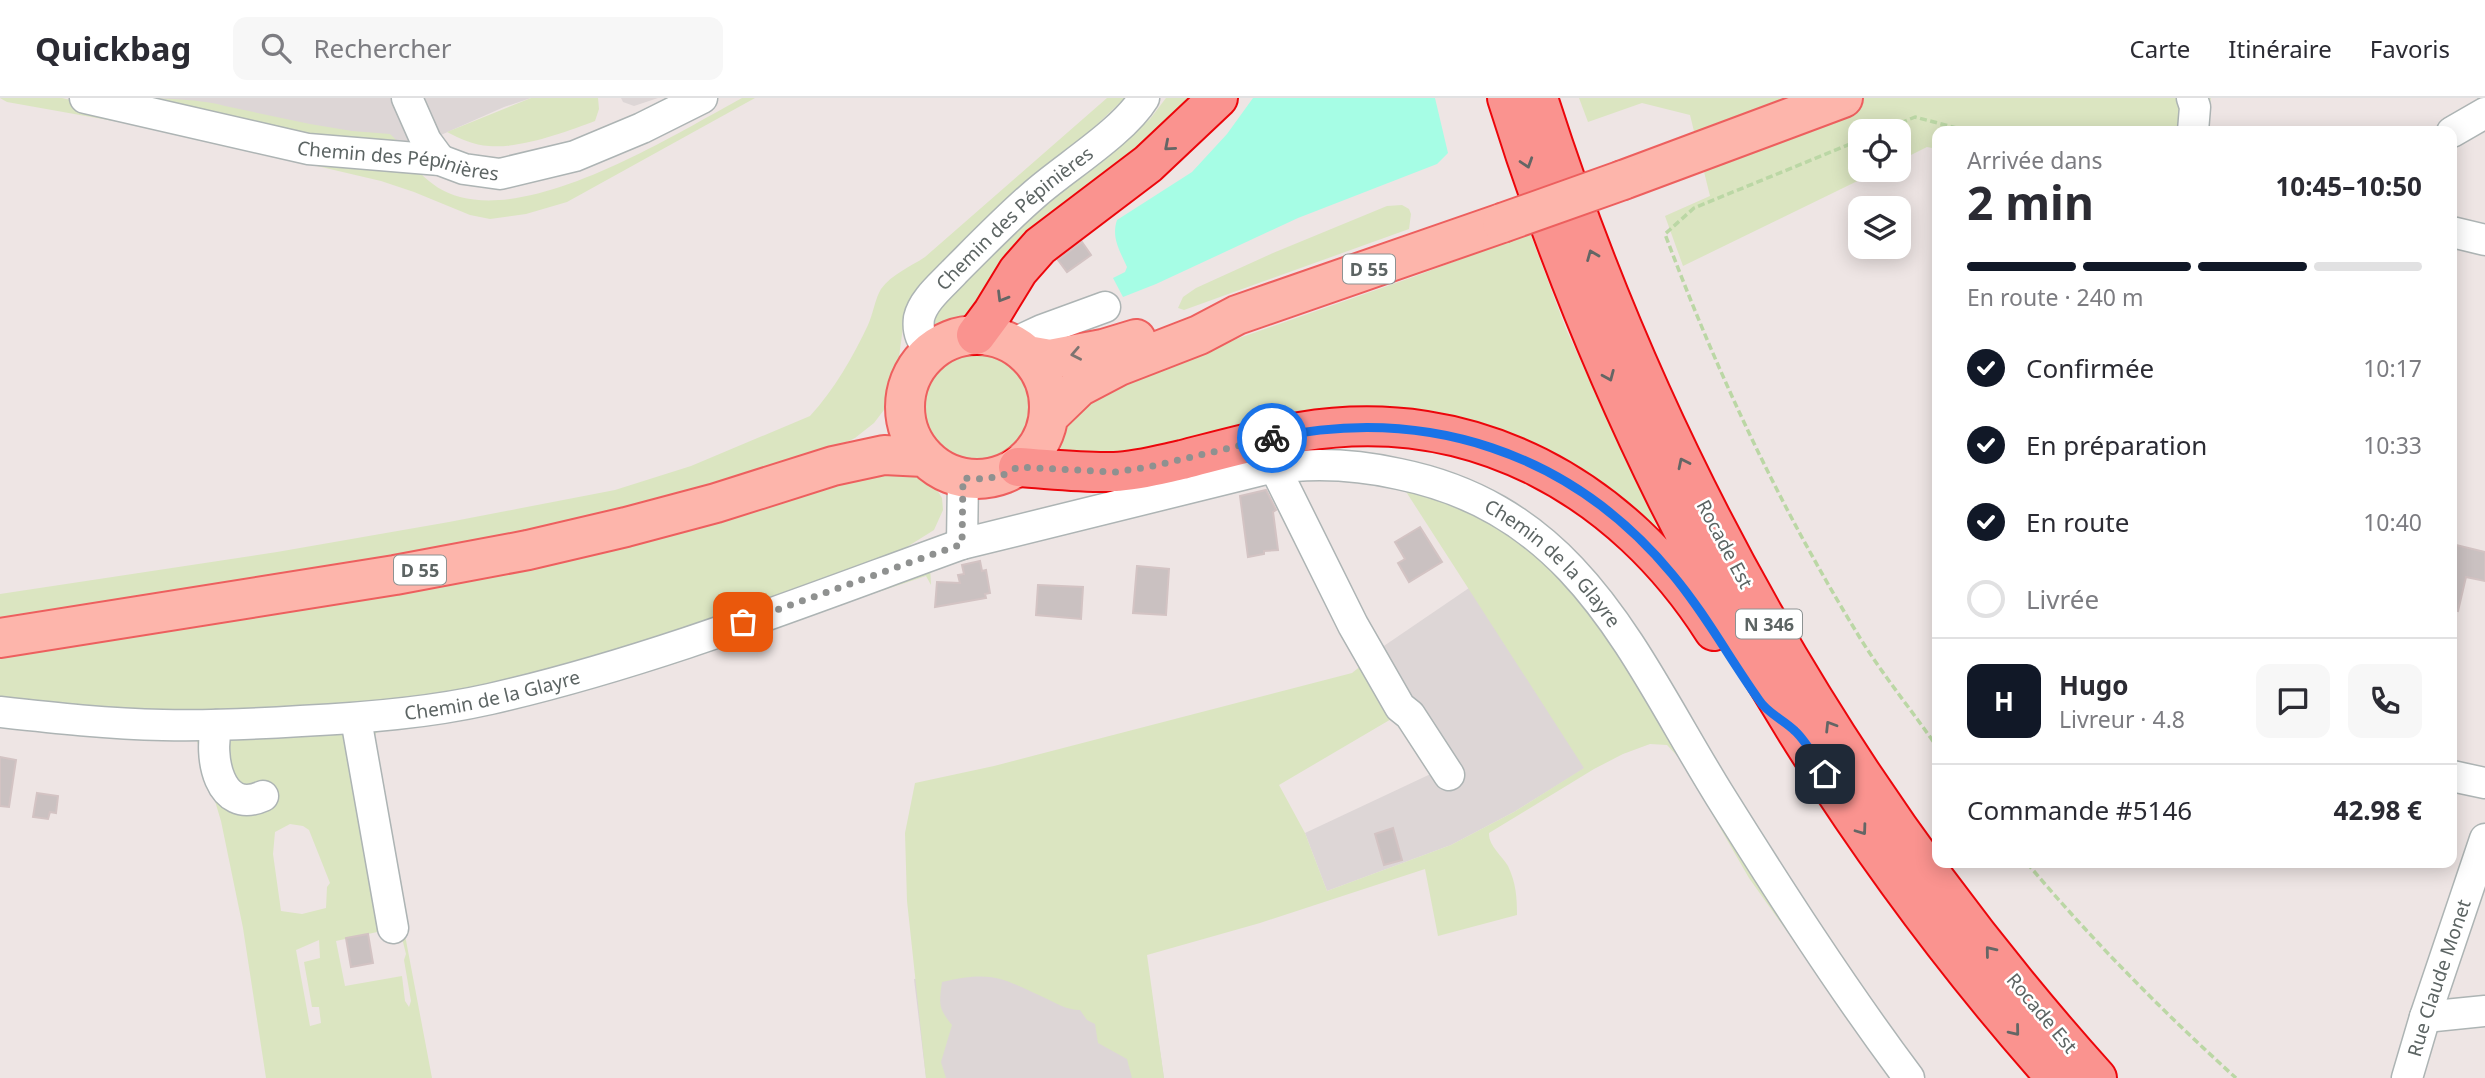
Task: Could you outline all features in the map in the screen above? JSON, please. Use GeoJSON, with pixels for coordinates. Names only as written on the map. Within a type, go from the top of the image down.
{"type":"FeatureCollection","features":[{"type":"Feature","properties":{"kind":"highway"},"geometry":{"type":"LineString","coordinates":[[976,335],[1018,271],[1040,246],[1148,164],[1218,98]]}},
{"type":"Feature","properties":{"kind":"highway","name":"Rocade Est"},"geometry":{"type":"LineString","coordinates":[[1507,98],[1529,169],[1618,399],[1717,594],[1798,733],[1852,816],[1949,951],[2056,1078]]}},
{"type":"Feature","properties":{"kind":"highway","name":"Rocade Est"},"geometry":{"type":"LineString","coordinates":[[1542,102],[1585,236],[1646,386],[1743,580],[1802,681],[1876,798],[1973,930],[2097,1078]]}},
{"type":"Feature","properties":{"kind":"highway"},"geometry":{"type":"LineString","coordinates":[[1018,467],[1115,472],[1149,467],[1301,432],[1345,427],[1432,432],[1505,451],[1536,464],[1570,484],[1637,537],[1702,612],[1761,704],[1798,733]]}},
{"type":"Feature","properties":{"kind":"main road","name":"D 55"},"geometry":{"type":"LineString","coordinates":[[1049,416],[1079,387],[1119,366],[1199,335],[1237,315],[1623,180],[1843,98]]}},
{"type":"Feature","properties":{"kind":"main road","name":"D 55"},"geometry":{"type":"LineString","coordinates":[[1019,349],[1050,359],[1063,357],[1103,349],[1191,323],[1237,315]]}},
{"type":"Feature","properties":{"kind":"main road"},"geometry":{"type":"LineString","coordinates":[[976,335],[994,337],[1019,349],[1041,373],[1049,394],[1049,416],[1044,436],[1033,453],[1018,467],[992,478],[963,478],[942,470],[924,457],[912,439],[906,420],[905,399],[919,365],[944,343],[976,335]]}},
{"type":"Feature","properties":{"kind":"main road","name":"D 55"},"geometry":{"type":"LineString","coordinates":[[833,466],[873,438],[905,399]]}},
{"type":"Feature","properties":{"kind":"main road","name":"D 55"},"geometry":{"type":"LineString","coordinates":[[0,638],[395,575],[528,550],[716,503],[833,466],[884,455],[924,457]]}},
{"type":"Feature","properties":{"kind":"street","name":"Chemin des Pépinières"},"geometry":{"type":"LineString","coordinates":[[85,98],[309,149],[440,160],[483,173],[500,174],[575,156],[702,98]]}},
{"type":"Feature","properties":{"kind":"street"},"geometry":{"type":"LineString","coordinates":[[407,98],[426,142],[440,160]]}},
{"type":"Feature","properties":{"kind":"street","name":"Chemin des Pépinières"},"geometry":{"type":"LineString","coordinates":[[931,352],[921,341],[919,318],[922,309],[937,290],[1035,194],[1129,118],[1144,98]]}},
{"type":"Feature","properties":{"kind":"street"},"geometry":{"type":"LineString","coordinates":[[2192,98],[2195,107],[2193,126]]}},
{"type":"Feature","properties":{"kind":"street"},"geometry":{"type":"LineString","coordinates":[[2457,129],[2485,113]]}},
{"type":"Feature","properties":{"kind":"street"},"geometry":{"type":"LineString","coordinates":[[2457,233],[2485,240]]}},
{"type":"Feature","properties":{"kind":"street"},"geometry":{"type":"LineString","coordinates":[[1019,349],[1042,330],[1105,307]]}},
{"type":"Feature","properties":{"kind":"street","name":"Chemin de la Glayre"},"geometry":{"type":"LineString","coordinates":[[0,712],[94,722],[218,725],[356,719],[449,707],[491,699],[609,667],[692,641],[962,544],[1275,468],[1313,465],[1382,470],[1427,480],[1463,493],[1500,512],[1551,548],[1578,575],[1608,613],[1776,884],[1875,1033],[1909,1078]]}},
{"type":"Feature","properties":{"kind":"street"},"geometry":{"type":"LineString","coordinates":[[1275,468],[1353,625],[1400,707],[1410,715],[1449,775]]}},
{"type":"Feature","properties":{"kind":"street"},"geometry":{"type":"LineString","coordinates":[[962,544],[963,478]]}},
{"type":"Feature","properties":{"kind":"street"},"geometry":{"type":"LineString","coordinates":[[356,719],[393,928]]}},
{"type":"Feature","properties":{"kind":"street"},"geometry":{"type":"LineString","coordinates":[[218,725],[213,738],[214,753],[218,775],[225,788],[233,797],[243,801],[263,796]]}},
{"type":"Feature","properties":{"kind":"street"},"geometry":{"type":"LineString","coordinates":[[2457,777],[2485,783]]}},
{"type":"Feature","properties":{"kind":"street","name":"Rue Claude Monet"},"geometry":{"type":"LineString","coordinates":[[2407,1078],[2485,839]]}},
{"type":"Feature","properties":{"kind":"street"},"geometry":{"type":"LineString","coordinates":[[2425,1017],[2485,1011]]}},
{"type":"Feature","properties":{"kind":"path"},"geometry":{"type":"LineString","coordinates":[[1910,119],[1915,117],[1949,126]]}},
{"type":"Feature","properties":{"kind":"path"},"geometry":{"type":"LineString","coordinates":[[1848,145],[1694,208],[1665,234],[1695,313],[1769,477],[1858,635],[1932,740]]}},
{"type":"Feature","properties":{"kind":"path"},"geometry":{"type":"LineString","coordinates":[[2031,868],[2069,912],[2236,1078]]}},
{"type":"Feature","properties":{"kind":"shaded area"},"geometry":{"type":"Polygon","coordinates":[[[0,98],[62,98],[227,137],[420,173],[438,188],[454,195],[493,200],[528,196],[605,170],[742,98],[755,98],[567,202],[526,214],[490,219],[470,215],[381,181],[164,130],[7,102],[0,98]]]}},
{"type":"Feature","properties":{"kind":"shaded area"},"geometry":{"type":"Polygon","coordinates":[[[119,98],[531,98],[504,107],[407,150],[119,98]]]}},
{"type":"Feature","properties":{"kind":"shaded area"},"geometry":{"type":"Polygon","coordinates":[[[119,98],[201,101],[310,124],[390,134],[407,150],[314,143],[119,98]]]}},
{"type":"Feature","properties":{"kind":"shaded area"},"geometry":{"type":"Polygon","coordinates":[[[531,98],[598,98],[599,109],[595,121],[542,139],[514,145],[478,144],[447,132],[531,98]]]}},
{"type":"Feature","properties":{"kind":"shaded area"},"geometry":{"type":"Polygon","coordinates":[[[621,98],[658,98],[634,106],[623,102],[621,98]]]}},
{"type":"Feature","properties":{"kind":"shaded area"},"geometry":{"type":"Polygon","coordinates":[[[1107,98],[1125,98],[1090,131],[1016,190],[931,276],[904,320],[896,379],[887,406],[874,423],[855,438],[833,449],[634,511],[516,537],[0,623],[0,594],[277,552],[615,490],[691,466],[810,416],[849,361],[885,284],[925,257],[1107,98]]]}},
{"type":"Feature","properties":{"kind":"shaded area"},"geometry":{"type":"Polygon","coordinates":[[[1166,98],[1197,98],[971,319],[941,330],[938,328],[934,320],[936,307],[1021,224],[1150,119],[1166,98]]]}},
{"type":"Feature","properties":{"kind":"shaded area"},"geometry":{"type":"Polygon","coordinates":[[[1253,98],[1435,98],[1448,153],[1437,164],[1298,218],[1123,297],[1113,278],[1125,272],[1127,267],[1116,239],[1117,220],[1192,172],[1227,134],[1253,98]]]}},
{"type":"Feature","properties":{"kind":"shaded area"},"geometry":{"type":"Polygon","coordinates":[[[1579,98],[2211,98],[2206,126],[1932,126],[1932,148],[1927,147],[1911,155],[1911,119],[1848,119],[1848,182],[1855,182],[1683,266],[1665,216],[1710,196],[1690,115],[1642,103],[1588,122],[1579,98]]]}},
{"type":"Feature","properties":{"kind":"shaded area"},"geometry":{"type":"Polygon","coordinates":[[[1402,205],[1409,209],[1411,214],[1409,229],[1184,310],[1178,308],[1183,297],[1196,288],[1387,206],[1402,205]]]}},
{"type":"Feature","properties":{"kind":"shaded area"},"geometry":{"type":"Polygon","coordinates":[[[1530,233],[1566,329],[1659,531],[1652,536],[1490,432],[1140,455],[1067,457],[1061,449],[1059,439],[1066,421],[1089,395],[1530,233]]]}},
{"type":"Feature","properties":{"kind":"shaded area"},"geometry":{"type":"Polygon","coordinates":[[[975,352],[996,356],[1013,368],[1025,385],[1029,406],[1025,427],[1013,444],[996,456],[975,460],[954,456],[937,444],[925,427],[921,406],[925,385],[937,368],[954,356],[975,352]]]}},
{"type":"Feature","properties":{"kind":"shaded area"},"geometry":{"type":"Polygon","coordinates":[[[879,471],[912,474],[926,480],[937,490],[942,498],[943,510],[934,530],[902,550],[845,576],[609,658],[446,697],[228,718],[0,703],[0,655],[642,541],[786,501],[879,471]]]}},
{"type":"Feature","properties":{"kind":"shaded area"},"geometry":{"type":"Polygon","coordinates":[[[1403,487],[1494,517],[1573,581],[1891,1078],[1749,878],[1681,760],[1667,745],[1650,744],[1594,769],[1489,833],[1491,842],[1513,878],[1517,915],[1438,936],[1425,869],[1260,923],[1147,955],[1164,1078],[1132,1078],[1127,1059],[1098,1043],[1095,1024],[1087,1020],[1080,1010],[1061,1006],[1005,981],[972,977],[942,982],[941,1005],[952,1025],[941,1062],[946,1078],[926,1078],[907,901],[905,833],[915,783],[994,766],[1352,673],[1362,665],[1393,718],[1279,785],[1305,833],[1327,891],[1451,845],[1514,812],[1584,768],[1403,487]]]}},
{"type":"Feature","properties":{"kind":"shaded area"},"geometry":{"type":"Polygon","coordinates":[[[930,565],[931,585],[926,576],[716,646],[677,663],[499,711],[386,728],[376,733],[371,746],[374,771],[432,1078],[266,1078],[243,928],[221,821],[196,738],[208,737],[211,758],[221,785],[243,807],[271,798],[265,789],[252,795],[241,794],[232,790],[225,781],[218,758],[223,734],[354,726],[391,929],[336,941],[345,986],[402,976],[405,1001],[409,1007],[411,1001],[404,960],[406,954],[400,930],[396,927],[364,744],[369,725],[478,709],[611,675],[930,565]],[[290,824],[275,832],[273,854],[281,911],[302,914],[326,908],[327,887],[330,883],[309,830],[290,824]],[[319,940],[296,950],[310,1026],[321,1023],[319,1007],[312,1007],[304,962],[320,958],[319,940]]]}},
{"type":"Feature","properties":{"kind":"shaded area"},"geometry":{"type":"Polygon","coordinates":[[[1469,588],[1585,768],[1514,812],[1451,845],[1327,891],[1305,833],[1437,771],[1375,652],[1469,588]]]}},
{"type":"Feature","properties":{"kind":"shaded area"},"geometry":{"type":"Polygon","coordinates":[[[1146,955],[1164,1078],[926,1078],[914,979],[1146,955]]]}},
{"type":"Feature","properties":{"kind":"building"},"geometry":{"type":"Polygon","coordinates":[[[1082,242],[1091,255],[1067,272],[1058,260],[1082,242]]]}},
{"type":"Feature","properties":{"kind":"building"},"geometry":{"type":"Polygon","coordinates":[[[1266,490],[1276,510],[1273,512],[1278,550],[1264,551],[1264,554],[1248,557],[1240,496],[1266,490]]]}},
{"type":"Feature","properties":{"kind":"building"},"geometry":{"type":"Polygon","coordinates":[[[1420,527],[1442,562],[1409,582],[1398,563],[1405,559],[1395,542],[1420,527]]]}},
{"type":"Feature","properties":{"kind":"building"},"geometry":{"type":"Polygon","coordinates":[[[2457,545],[2485,552],[2485,581],[2466,577],[2458,611],[2457,545]]]}},
{"type":"Feature","properties":{"kind":"building"},"geometry":{"type":"Polygon","coordinates":[[[980,561],[982,571],[986,570],[990,593],[985,594],[986,598],[935,607],[937,582],[960,583],[958,575],[964,574],[962,565],[980,561]]]}},
{"type":"Feature","properties":{"kind":"building"},"geometry":{"type":"Polygon","coordinates":[[[1137,566],[1169,569],[1166,615],[1133,613],[1137,566]]]}},
{"type":"Feature","properties":{"kind":"building"},"geometry":{"type":"Polygon","coordinates":[[[1038,585],[1083,587],[1081,619],[1036,615],[1038,585]]]}},
{"type":"Feature","properties":{"kind":"building"},"geometry":{"type":"Polygon","coordinates":[[[0,757],[16,760],[9,807],[0,806],[0,757]]]}},
{"type":"Feature","properties":{"kind":"building"},"geometry":{"type":"Polygon","coordinates":[[[37,793],[58,796],[56,813],[50,812],[48,819],[33,817],[37,793]]]}},
{"type":"Feature","properties":{"kind":"building"},"geometry":{"type":"Polygon","coordinates":[[[1393,828],[1402,860],[1384,865],[1375,834],[1393,828]]]}},
{"type":"Feature","properties":{"kind":"building"},"geometry":{"type":"Polygon","coordinates":[[[368,934],[373,963],[351,967],[346,938],[368,934]]]}},
{"type":"Feature","properties":{"kind":"way so far"},"geometry":{"type":"LineString","coordinates":[[743,622],[962,544],[963,478],[1001,476],[1018,467],[1115,472],[1149,467],[1272,438]]}},
{"type":"Feature","properties":{"kind":"route"},"geometry":{"type":"LineString","coordinates":[[1272,438],[1345,427],[1432,432],[1505,451],[1536,464],[1570,484],[1637,537],[1670,572],[1702,612],[1761,704],[1798,733],[1825,774]]}}]}
